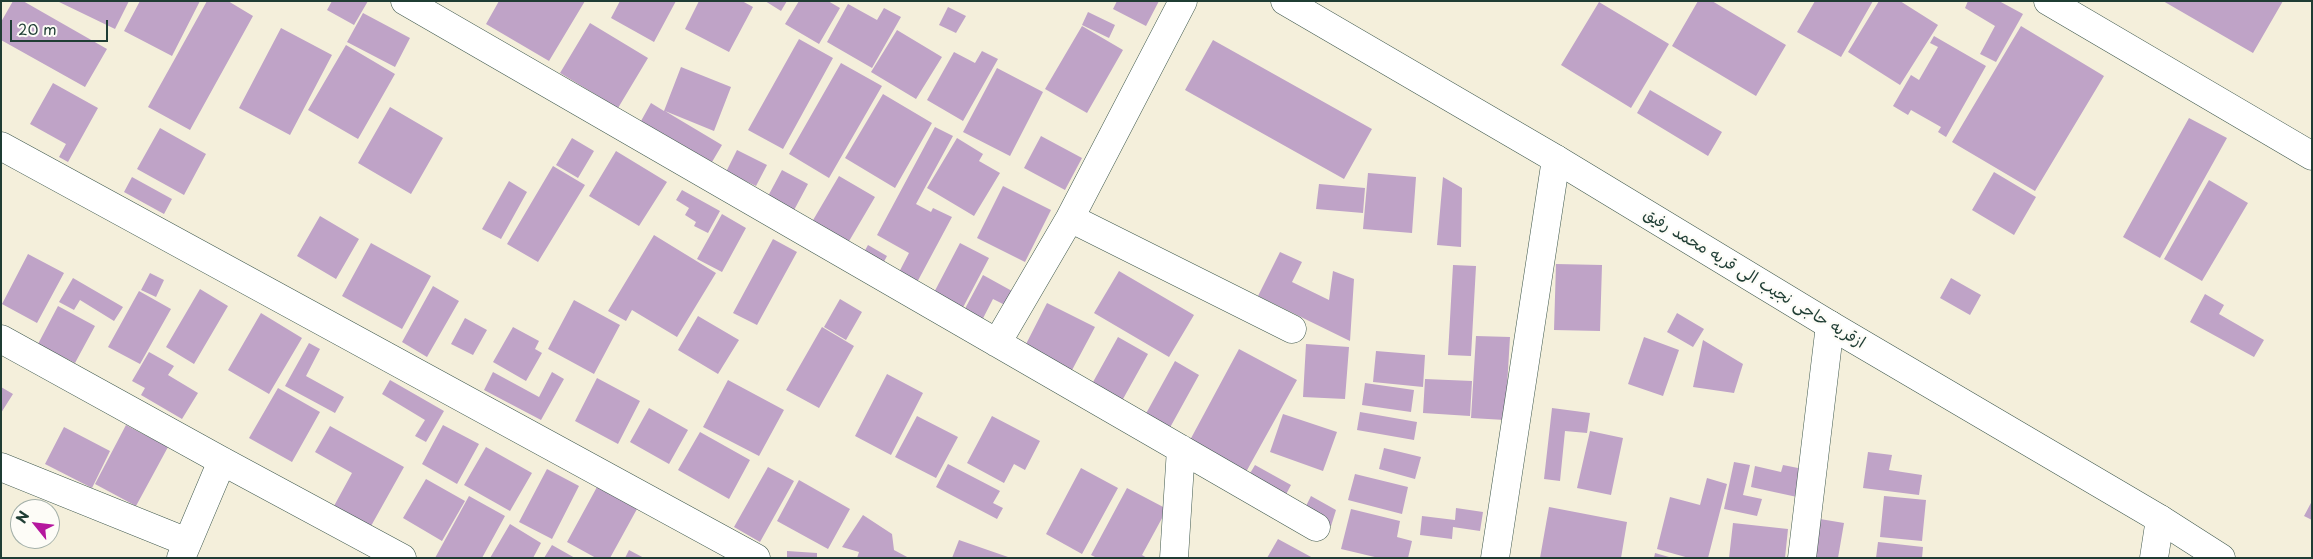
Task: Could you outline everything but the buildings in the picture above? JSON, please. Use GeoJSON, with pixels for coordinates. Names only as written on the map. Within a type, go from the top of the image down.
{"type":"FeatureCollection","features":[{"type":"Feature","properties":{"kind":"street"},"geometry":{"type":"LineString","coordinates":[[405,1],[1316,527]]}},
{"type":"Feature","properties":{"kind":"street"},"geometry":{"type":"LineString","coordinates":[[997,343],[1070,218],[1184,1]]}},
{"type":"Feature","properties":{"kind":"street","name":"ازقریه حاجی نجیب الی قریه محمد رفیق"},"geometry":{"type":"LineString","coordinates":[[1285,1],[1556,159],[1830,325],[2160,519],[2221,558]]}},
{"type":"Feature","properties":{"kind":"street"},"geometry":{"type":"LineString","coordinates":[[2048,1],[2312,156]]}},
{"type":"Feature","properties":{"kind":"street"},"geometry":{"type":"LineString","coordinates":[[1,146],[756,558]]}},
{"type":"Feature","properties":{"kind":"street"},"geometry":{"type":"LineString","coordinates":[[1495,558],[1556,159]]}},
{"type":"Feature","properties":{"kind":"street"},"geometry":{"type":"LineString","coordinates":[[1070,218],[1292,329]]}},
{"type":"Feature","properties":{"kind":"street"},"geometry":{"type":"LineString","coordinates":[[1802,558],[1830,325]]}},
{"type":"Feature","properties":{"kind":"street"},"geometry":{"type":"LineString","coordinates":[[1,339],[402,558]]}},
{"type":"Feature","properties":{"kind":"street"},"geometry":{"type":"LineString","coordinates":[[1174,558],[1181,449]]}},
{"type":"Feature","properties":{"kind":"street"},"geometry":{"type":"LineString","coordinates":[[1,467],[184,550],[222,461]]}},
{"type":"Feature","properties":{"kind":"street"},"geometry":{"type":"LineString","coordinates":[[2154,558],[2160,519]]}}]}
